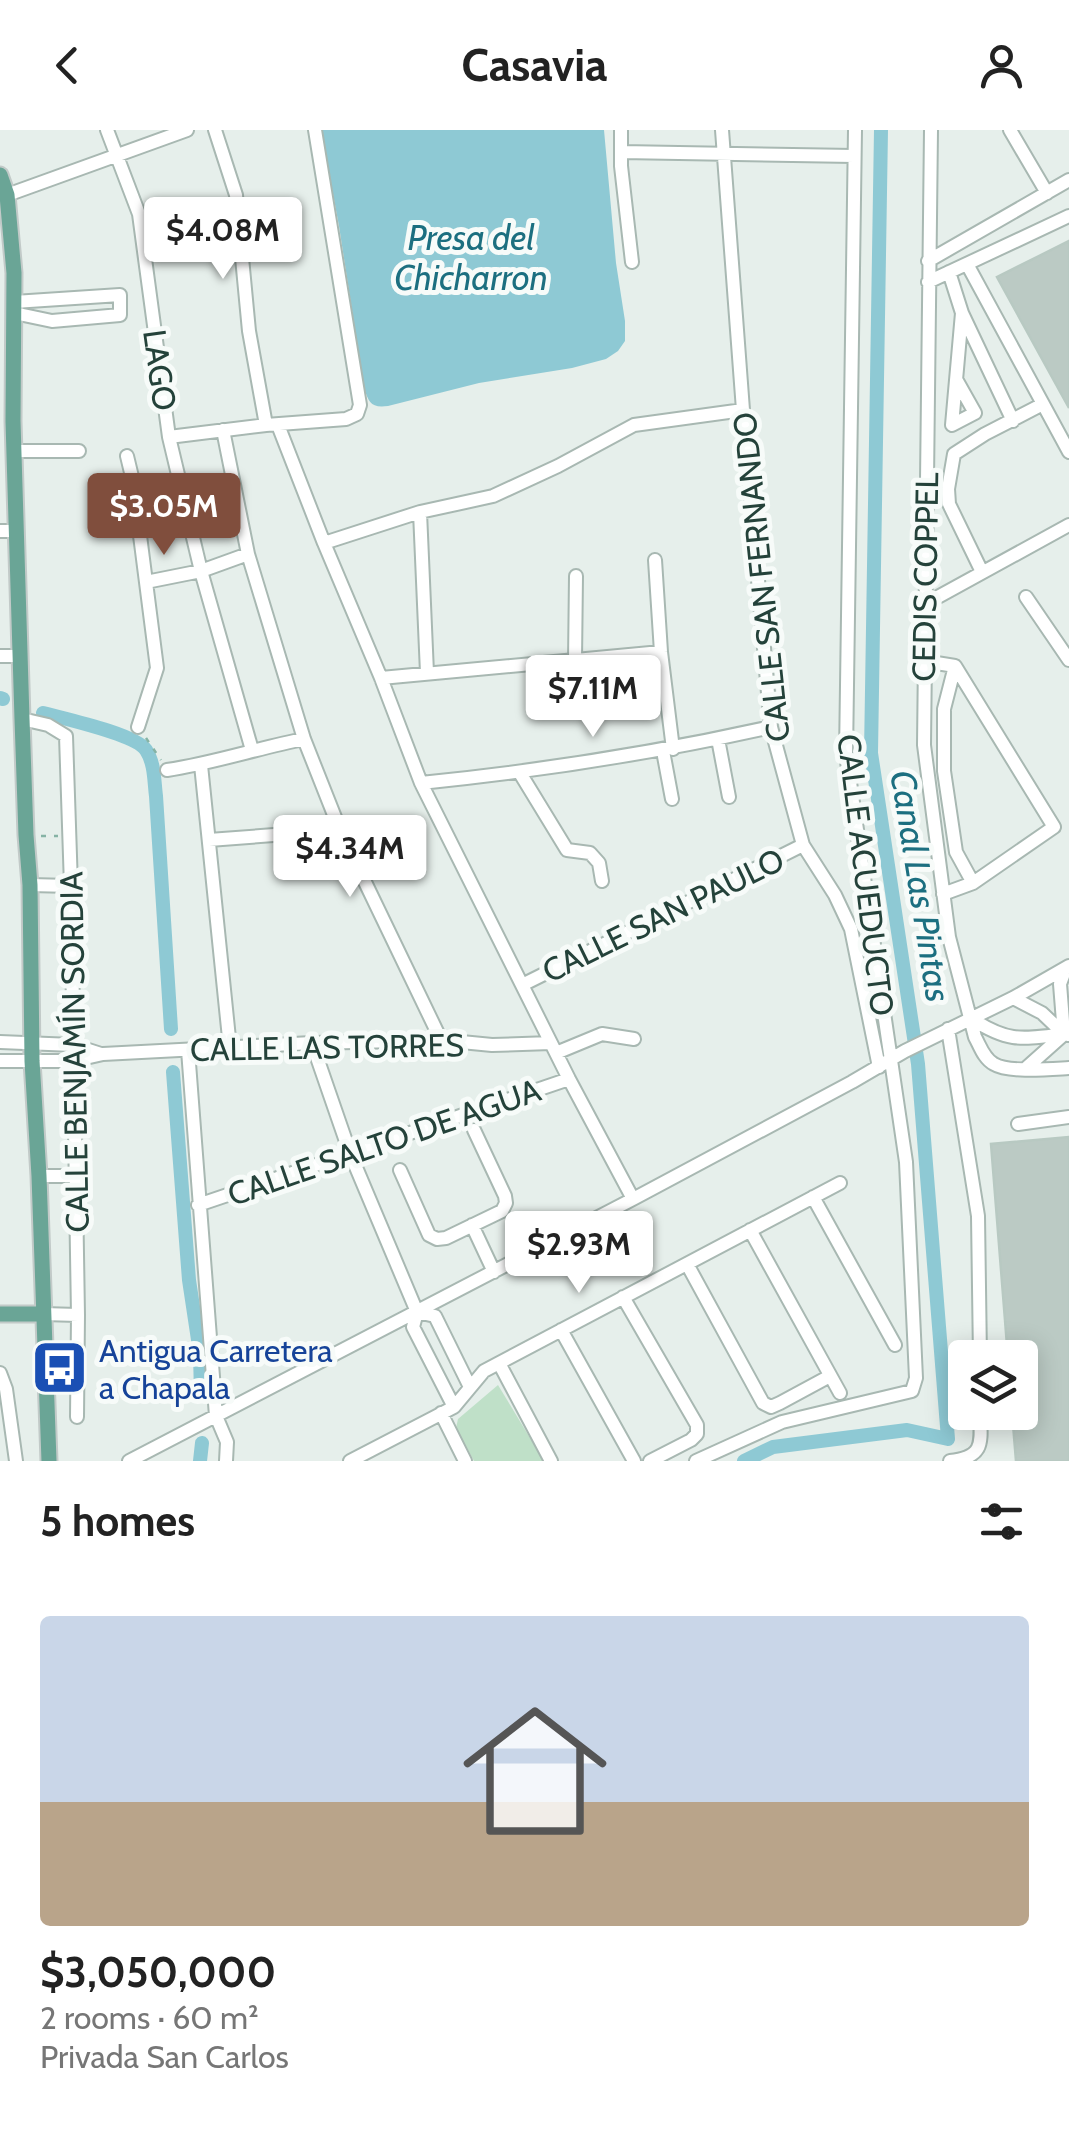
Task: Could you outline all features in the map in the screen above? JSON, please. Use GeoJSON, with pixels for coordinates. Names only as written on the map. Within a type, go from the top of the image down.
{"type":"FeatureCollection","features":[{"type":"Feature","properties":{"kind":"main road"},"geometry":{"type":"LineString","coordinates":[[0,175],[7,195],[14,272],[14,451],[7,469],[8,531],[20,656],[49,1461]]}},
{"type":"Feature","properties":{"kind":"main road"},"geometry":{"type":"LineString","coordinates":[[0,1314],[43,1314]]}},
{"type":"Feature","properties":{"kind":"street","name":"LAGO"},"geometry":{"type":"LineString","coordinates":[[107,130],[139,214],[169,437],[200,571],[252,750]]}},
{"type":"Feature","properties":{"kind":"street"},"geometry":{"type":"LineString","coordinates":[[7,195],[187,130]]}},
{"type":"Feature","properties":{"kind":"street"},"geometry":{"type":"LineString","coordinates":[[215,130],[236,195],[249,331],[272,425],[381,678],[421,784],[633,1199]]}},
{"type":"Feature","properties":{"kind":"street"},"geometry":{"type":"LineString","coordinates":[[169,437],[346,419],[357,414],[360,404],[315,130]]}},
{"type":"Feature","properties":{"kind":"street"},"geometry":{"type":"LineString","coordinates":[[620,130],[632,262]]}},
{"type":"Feature","properties":{"kind":"street","name":"CALLE SAN FERNANDO"},"geometry":{"type":"LineString","coordinates":[[722,130],[771,727],[803,845],[851,929],[885,1063]]}},
{"type":"Feature","properties":{"kind":"street","name":"CALLE ACUEDUCTO"},"geometry":{"type":"LineString","coordinates":[[696,1461],[782,1422],[912,1390],[916,1378],[906,1162],[885,1063],[846,755],[855,130]]}},
{"type":"Feature","properties":{"kind":"street","name":"CEDIS COPPEL"},"geometry":{"type":"LineString","coordinates":[[931,130],[924,745],[949,937],[976,1036],[982,1052],[994,1065],[1024,1070]]}},
{"type":"Feature","properties":{"kind":"street"},"geometry":{"type":"LineString","coordinates":[[1010,130],[1046,192]]}},
{"type":"Feature","properties":{"kind":"street"},"geometry":{"type":"LineString","coordinates":[[622,152],[854,156]]}},
{"type":"Feature","properties":{"kind":"street"},"geometry":{"type":"LineString","coordinates":[[928,261],[1069,180]]}},
{"type":"Feature","properties":{"kind":"street"},"geometry":{"type":"LineString","coordinates":[[928,282],[1069,216]]}},
{"type":"Feature","properties":{"kind":"street"},"geometry":{"type":"LineString","coordinates":[[967,264],[1069,452]]}},
{"type":"Feature","properties":{"kind":"street"},"geometry":{"type":"LineString","coordinates":[[950,272],[962,313],[1013,421]]}},
{"type":"Feature","properties":{"kind":"street"},"geometry":{"type":"LineString","coordinates":[[120,295],[120,315],[52,322],[14,308],[120,295]]}},
{"type":"Feature","properties":{"kind":"street"},"geometry":{"type":"LineString","coordinates":[[957,381],[962,313]]}},
{"type":"Feature","properties":{"kind":"street"},"geometry":{"type":"LineString","coordinates":[[982,572],[949,504],[954,454],[1043,404]]}},
{"type":"Feature","properties":{"kind":"street"},"geometry":{"type":"LineString","coordinates":[[324,543],[420,512],[494,496],[634,425],[743,410]]}},
{"type":"Feature","properties":{"kind":"street"},"geometry":{"type":"LineString","coordinates":[[223,430],[248,554],[304,739],[340,830],[441,1040]]}},
{"type":"Feature","properties":{"kind":"street"},"geometry":{"type":"LineString","coordinates":[[14,451],[80,452]]}},
{"type":"Feature","properties":{"kind":"street"},"geometry":{"type":"LineString","coordinates":[[127,456],[156,668],[138,727]]}},
{"type":"Feature","properties":{"kind":"street"},"geometry":{"type":"LineString","coordinates":[[420,512],[428,674]]}},
{"type":"Feature","properties":{"kind":"street"},"geometry":{"type":"LineString","coordinates":[[925,604],[1069,524]]}},
{"type":"Feature","properties":{"kind":"street"},"geometry":{"type":"LineString","coordinates":[[146,582],[200,571],[248,554]]}},
{"type":"Feature","properties":{"kind":"street"},"geometry":{"type":"LineString","coordinates":[[655,560],[672,799]]}},
{"type":"Feature","properties":{"kind":"street"},"geometry":{"type":"LineString","coordinates":[[575,660],[576,576]]}},
{"type":"Feature","properties":{"kind":"street"},"geometry":{"type":"LineString","coordinates":[[1026,596],[1069,660]]}},
{"type":"Feature","properties":{"kind":"street"},"geometry":{"type":"LineString","coordinates":[[381,678],[661,652]]}},
{"type":"Feature","properties":{"kind":"street"},"geometry":{"type":"LineString","coordinates":[[0,656],[20,656]]}},
{"type":"Feature","properties":{"kind":"street"},"geometry":{"type":"LineString","coordinates":[[924,661],[955,666],[1054,826],[973,882],[944,894]]}},
{"type":"Feature","properties":{"kind":"street"},"geometry":{"type":"LineString","coordinates":[[955,666],[944,709],[944,771],[956,852],[973,882]]}},
{"type":"Feature","properties":{"kind":"street","name":"CALLE BENJAMÍN SORDIA"},"geometry":{"type":"LineString","coordinates":[[22,719],[48,725],[66,736],[77,1418]]}},
{"type":"Feature","properties":{"kind":"street"},"geometry":{"type":"LineString","coordinates":[[421,784],[668,750],[771,727]]}},
{"type":"Feature","properties":{"kind":"street"},"geometry":{"type":"LineString","coordinates":[[718,738],[730,797]]}},
{"type":"Feature","properties":{"kind":"street"},"geometry":{"type":"LineString","coordinates":[[167,770],[304,739]]}},
{"type":"Feature","properties":{"kind":"street"},"geometry":{"type":"LineString","coordinates":[[201,765],[230,1048]]}},
{"type":"Feature","properties":{"kind":"street"},"geometry":{"type":"LineString","coordinates":[[520,773],[567,850],[590,853],[598,863],[602,881]]}},
{"type":"Feature","properties":{"kind":"street"},"geometry":{"type":"LineString","coordinates":[[209,840],[340,830]]}},
{"type":"Feature","properties":{"kind":"street","name":"CALLE SAN PAULO"},"geometry":{"type":"LineString","coordinates":[[522,985],[803,845]]}},
{"type":"Feature","properties":{"kind":"street"},"geometry":{"type":"LineString","coordinates":[[30,884],[71,886]]}},
{"type":"Feature","properties":{"kind":"street"},"geometry":{"type":"LineString","coordinates":[[1066,1035],[1060,984],[1068,967]]}},
{"type":"Feature","properties":{"kind":"street"},"geometry":{"type":"LineString","coordinates":[[129,1461],[1068,967]]}},
{"type":"Feature","properties":{"kind":"street"},"geometry":{"type":"LineString","coordinates":[[1013,998],[1042,1013],[1066,1035]]}},
{"type":"Feature","properties":{"kind":"street"},"geometry":{"type":"LineString","coordinates":[[972,1018],[993,1032],[1018,1039],[1066,1035]]}},
{"type":"Feature","properties":{"kind":"street","name":"CALLE ACUEDUCTO"},"geometry":{"type":"LineString","coordinates":[[948,1029],[978,1216],[980,1340]]}},
{"type":"Feature","properties":{"kind":"street","name":"CALLE LAS TORRES"},"geometry":{"type":"LineString","coordinates":[[1,1061],[72,1061],[103,1054],[312,1043],[441,1040],[554,1048],[602,1034],[634,1039]]}},
{"type":"Feature","properties":{"kind":"street"},"geometry":{"type":"LineString","coordinates":[[1024,1070],[1066,1035]]}},
{"type":"Feature","properties":{"kind":"street"},"geometry":{"type":"LineString","coordinates":[[1,1042],[1,1061]]}},
{"type":"Feature","properties":{"kind":"street","name":"CALLE LAS TORRES"},"geometry":{"type":"LineString","coordinates":[[1,1042],[73,1045],[103,1054]]}},
{"type":"Feature","properties":{"kind":"street"},"geometry":{"type":"LineString","coordinates":[[312,1043],[350,1154],[416,1312],[413,1327],[465,1461]]}},
{"type":"Feature","properties":{"kind":"street"},"geometry":{"type":"LineString","coordinates":[[188,1050],[216,1416],[227,1442],[226,1461]]}},
{"type":"Feature","properties":{"kind":"street"},"geometry":{"type":"LineString","coordinates":[[1024,1070],[1069,1068]]}},
{"type":"Feature","properties":{"kind":"street","name":"CALLE SALTO DE AGUA"},"geometry":{"type":"LineString","coordinates":[[198,1204],[570,1080]]}},
{"type":"Feature","properties":{"kind":"street"},"geometry":{"type":"LineString","coordinates":[[1018,1124],[1069,1117]]}},
{"type":"Feature","properties":{"kind":"street"},"geometry":{"type":"LineString","coordinates":[[400,1170],[429,1235],[437,1239],[502,1211],[505,1196],[474,1130]]}},
{"type":"Feature","properties":{"kind":"street"},"geometry":{"type":"LineString","coordinates":[[39,1176],[75,1176]]}},
{"type":"Feature","properties":{"kind":"street"},"geometry":{"type":"LineString","coordinates":[[358,1459],[448,1410],[484,1371],[499,1362],[840,1183]]}},
{"type":"Feature","properties":{"kind":"street"},"geometry":{"type":"LineString","coordinates":[[813,1197],[895,1344]]}},
{"type":"Feature","properties":{"kind":"street"},"geometry":{"type":"LineString","coordinates":[[472,1226],[494,1272]]}},
{"type":"Feature","properties":{"kind":"street"},"geometry":{"type":"LineString","coordinates":[[750,1230],[840,1392]]}},
{"type":"Feature","properties":{"kind":"street"},"geometry":{"type":"LineString","coordinates":[[686,1264],[763,1402],[771,1406],[780,1404],[830,1376]]}},
{"type":"Feature","properties":{"kind":"street"},"geometry":{"type":"LineString","coordinates":[[623,1297],[697,1425],[692,1440],[650,1461]]}},
{"type":"Feature","properties":{"kind":"street"},"geometry":{"type":"LineString","coordinates":[[416,1312],[435,1316],[470,1387]]}},
{"type":"Feature","properties":{"kind":"street"},"geometry":{"type":"LineString","coordinates":[[43,1314],[78,1315]]}},
{"type":"Feature","properties":{"kind":"street"},"geometry":{"type":"LineString","coordinates":[[561,1330],[634,1461]]}},
{"type":"Feature","properties":{"kind":"street"},"geometry":{"type":"LineString","coordinates":[[499,1362],[551,1461]]}},
{"type":"Feature","properties":{"kind":"street"},"geometry":{"type":"LineString","coordinates":[[0,1373],[6,1389],[16,1461]]}},
{"type":"Feature","properties":{"kind":"street"},"geometry":{"type":"LineString","coordinates":[[950,1461],[974,1456],[981,1443],[981,1430]]}},
{"type":"Feature","properties":{"kind":"path"},"geometry":{"type":"LineString","coordinates":[[138,727],[167,770]]}},
{"type":"Feature","properties":{"kind":"path"},"geometry":{"type":"LineString","coordinates":[[26,835],[70,836]]}},
{"type":"Feature","properties":{"kind":"green space"},"geometry":{"type":"Polygon","coordinates":[[[498,1385],[544,1461],[474,1461],[456,1428],[458,1419],[498,1385]]]}},
{"type":"Feature","properties":{"kind":"water","name":"Presa del Chicharron"},"geometry":{"type":"Polygon","coordinates":[[[321,130],[604,130],[625,321],[625,341],[618,351],[606,359],[572,368],[479,383],[388,406],[372,403],[364,388],[321,130]]]}},
{"type":"Feature","properties":{"kind":"building"},"geometry":{"type":"Polygon","coordinates":[[[1069,241],[1069,408],[997,277],[1069,241]]]}},
{"type":"Feature","properties":{"kind":"building"},"geometry":{"type":"Polygon","coordinates":[[[1069,1137],[1069,1461],[1016,1461],[1013,1430],[1038,1430],[1038,1340],[1007,1340],[991,1144],[1069,1137]]]}},
{"type":"Feature","properties":{"kind":"waterway","name":"Canal Las Pintas"},"geometry":{"type":"LineString","coordinates":[[744,1461],[773,1447],[907,1430],[948,1439],[918,1064],[871,753],[881,130]]}},
{"type":"Feature","properties":{"kind":"waterway"},"geometry":{"type":"LineString","coordinates":[[43,713],[128,738],[149,755],[156,796],[171,1029]]}},
{"type":"Feature","properties":{"kind":"waterway"},"geometry":{"type":"LineString","coordinates":[[173,1072],[201,1395]]}},
{"type":"Feature","properties":{"kind":"waterway"},"geometry":{"type":"LineString","coordinates":[[200,1461],[202,1443]]}},
{"type":"Feature","properties":{"kind":"place","name":"Antigua Carretera a Chapala"},"geometry":{"type":"Point","coordinates":[60,1368]}}]}
